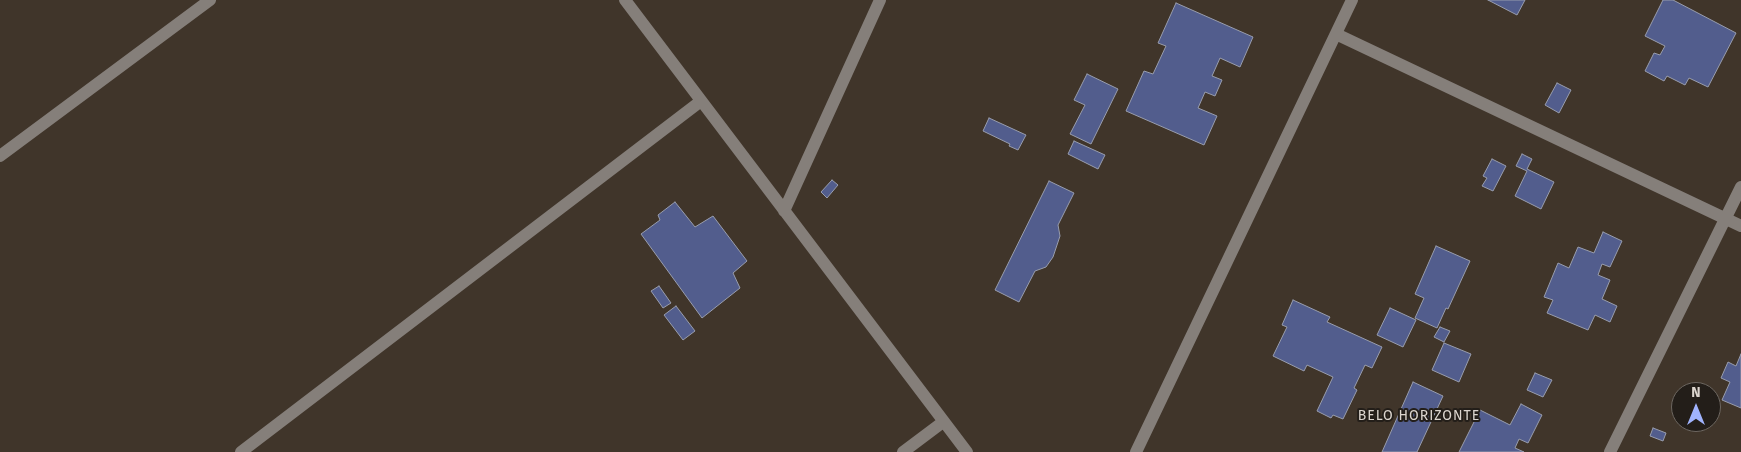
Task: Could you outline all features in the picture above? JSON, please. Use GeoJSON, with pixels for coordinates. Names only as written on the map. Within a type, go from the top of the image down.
{"type":"FeatureCollection","features":[{"type":"Feature","properties":{"kind":"street"},"geometry":{"type":"LineString","coordinates":[[0,156],[210,0]]}},
{"type":"Feature","properties":{"kind":"street"},"geometry":{"type":"LineString","coordinates":[[625,0],[967,452]]}},
{"type":"Feature","properties":{"kind":"street"},"geometry":{"type":"LineString","coordinates":[[784,211],[880,0]]}},
{"type":"Feature","properties":{"kind":"street"},"geometry":{"type":"LineString","coordinates":[[1136,452],[1352,0]]}},
{"type":"Feature","properties":{"kind":"street"},"geometry":{"type":"LineString","coordinates":[[1336,34],[1741,226]]}},
{"type":"Feature","properties":{"kind":"street"},"geometry":{"type":"LineString","coordinates":[[241,452],[701,101]]}},
{"type":"Feature","properties":{"kind":"street"},"geometry":{"type":"LineString","coordinates":[[1610,452],[1741,187]]}},
{"type":"Feature","properties":{"kind":"street"},"geometry":{"type":"LineString","coordinates":[[903,452],[943,422]]}},
{"type":"Feature","properties":{"kind":"building"},"geometry":{"type":"Polygon","coordinates":[[[1488,0],[1525,0],[1517,15],[1488,0]]]}},
{"type":"Feature","properties":{"kind":"building"},"geometry":{"type":"Polygon","coordinates":[[[1663,0],[1673,0],[1736,33],[1708,87],[1689,78],[1685,85],[1667,76],[1664,81],[1645,71],[1654,53],[1660,55],[1665,46],[1645,36],[1663,0]]]}},
{"type":"Feature","properties":{"kind":"building"},"geometry":{"type":"Polygon","coordinates":[[[1176,3],[1253,37],[1240,67],[1220,58],[1212,76],[1222,80],[1215,96],[1205,92],[1198,108],[1217,116],[1204,145],[1126,111],[1144,71],[1153,74],[1166,46],[1158,43],[1176,3]]]}},
{"type":"Feature","properties":{"kind":"building"},"geometry":{"type":"Polygon","coordinates":[[[1087,74],[1118,89],[1091,144],[1070,134],[1085,105],[1074,100],[1087,74]]]}},
{"type":"Feature","properties":{"kind":"building"},"geometry":{"type":"Polygon","coordinates":[[[1557,83],[1571,90],[1559,113],[1545,105],[1557,83]]]}},
{"type":"Feature","properties":{"kind":"building"},"geometry":{"type":"Polygon","coordinates":[[[989,118],[1026,135],[1018,150],[983,131],[989,118]]]}},
{"type":"Feature","properties":{"kind":"building"},"geometry":{"type":"Polygon","coordinates":[[[1074,141],[1105,155],[1098,169],[1068,154],[1074,141]]]}},
{"type":"Feature","properties":{"kind":"building"},"geometry":{"type":"Polygon","coordinates":[[[1522,154],[1532,159],[1527,169],[1554,182],[1541,209],[1515,196],[1527,171],[1516,166],[1522,154]]]}},
{"type":"Feature","properties":{"kind":"building"},"geometry":{"type":"Polygon","coordinates":[[[1492,159],[1506,166],[1493,191],[1482,186],[1487,178],[1483,176],[1492,159]]]}},
{"type":"Feature","properties":{"kind":"building"},"geometry":{"type":"Polygon","coordinates":[[[832,180],[838,185],[827,198],[821,192],[832,180]]]}},
{"type":"Feature","properties":{"kind":"building"},"geometry":{"type":"Polygon","coordinates":[[[1049,181],[1074,193],[1058,225],[1060,236],[1053,257],[1046,267],[1035,271],[1019,302],[995,290],[1049,181]]]}},
{"type":"Feature","properties":{"kind":"building"},"geometry":{"type":"Polygon","coordinates":[[[675,202],[695,227],[713,216],[747,261],[733,273],[740,288],[702,318],[641,234],[660,220],[658,215],[675,202]]]}},
{"type":"Feature","properties":{"kind":"building"},"geometry":{"type":"Polygon","coordinates":[[[1603,232],[1622,241],[1610,267],[1602,264],[1598,275],[1610,280],[1602,299],[1617,306],[1610,322],[1595,315],[1588,330],[1547,313],[1553,300],[1544,297],[1558,263],[1569,268],[1578,247],[1594,253],[1603,232]]]}},
{"type":"Feature","properties":{"kind":"building"},"geometry":{"type":"Polygon","coordinates":[[[1436,246],[1470,261],[1437,328],[1415,318],[1424,298],[1415,294],[1436,246]]]}},
{"type":"Feature","properties":{"kind":"building"},"geometry":{"type":"Polygon","coordinates":[[[659,286],[671,303],[663,308],[651,291],[659,286]]]}},
{"type":"Feature","properties":{"kind":"building"},"geometry":{"type":"Polygon","coordinates":[[[1293,300],[1330,317],[1327,322],[1382,347],[1372,368],[1365,365],[1354,388],[1357,390],[1343,419],[1333,415],[1331,418],[1317,411],[1333,377],[1307,365],[1304,371],[1273,356],[1287,327],[1282,325],[1293,300]]]}},
{"type":"Feature","properties":{"kind":"building"},"geometry":{"type":"Polygon","coordinates":[[[676,306],[695,331],[683,340],[664,315],[676,306]]]}},
{"type":"Feature","properties":{"kind":"building"},"geometry":{"type":"Polygon","coordinates":[[[1390,308],[1416,320],[1403,347],[1377,335],[1390,308]]]}},
{"type":"Feature","properties":{"kind":"building"},"geometry":{"type":"Polygon","coordinates":[[[1440,327],[1450,331],[1444,342],[1434,337],[1440,327]]]}},
{"type":"Feature","properties":{"kind":"building"},"geometry":{"type":"Polygon","coordinates":[[[1444,343],[1471,354],[1459,382],[1432,370],[1444,343]]]}},
{"type":"Feature","properties":{"kind":"building"},"geometry":{"type":"Polygon","coordinates":[[[1741,354],[1741,408],[1722,400],[1730,382],[1721,378],[1728,362],[1736,366],[1741,354]]]}},
{"type":"Feature","properties":{"kind":"building"},"geometry":{"type":"Polygon","coordinates":[[[1535,373],[1552,380],[1543,397],[1527,390],[1535,373]]]}},
{"type":"Feature","properties":{"kind":"building"},"geometry":{"type":"Polygon","coordinates":[[[1413,382],[1443,396],[1417,452],[1382,452],[1413,382]]]}},
{"type":"Feature","properties":{"kind":"building"},"geometry":{"type":"Polygon","coordinates":[[[1521,404],[1542,415],[1528,443],[1519,439],[1515,448],[1524,452],[1459,452],[1480,410],[1510,425],[1521,404]]]}},
{"type":"Feature","properties":{"kind":"building"},"geometry":{"type":"Polygon","coordinates":[[[1653,428],[1666,433],[1663,441],[1650,436],[1653,428]]]}},
{"type":"Feature","properties":{"kind":"district","name":"BELO HORIZONTE"},"geometry":{"type":"Point","coordinates":[1419,416]}}]}
